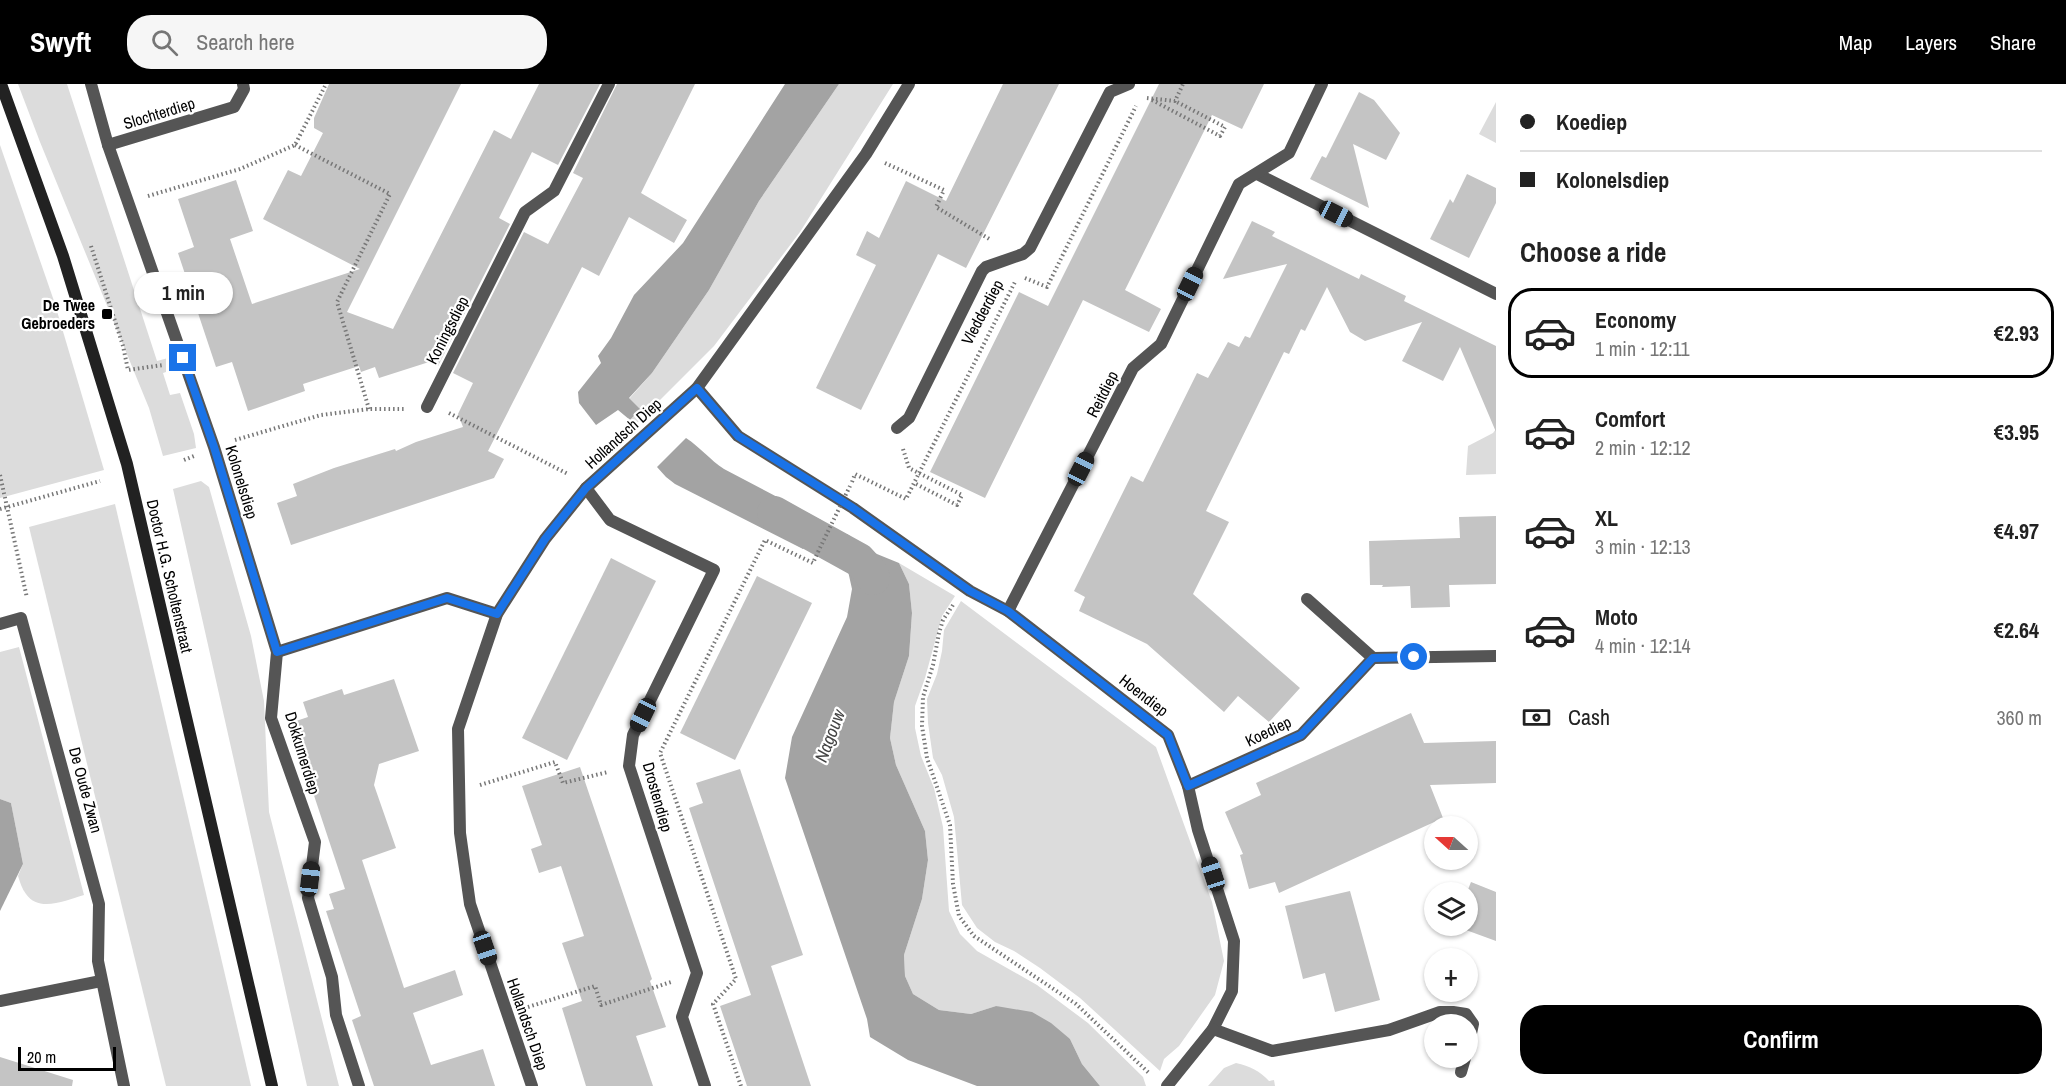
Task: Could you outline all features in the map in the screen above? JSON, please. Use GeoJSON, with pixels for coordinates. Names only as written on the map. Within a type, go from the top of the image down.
{"type":"FeatureCollection","features":[{"type":"Feature","properties":{"kind":"main road","name":"Doctor H.G. Scholtenstraat"},"geometry":{"type":"LineString","coordinates":[[1,84],[63,256],[127,464],[272,1086]]}},
{"type":"Feature","properties":{"kind":"street","name":"Kolonelsdiep"},"geometry":{"type":"LineString","coordinates":[[92,84],[108,145],[214,447],[277,652]]}},
{"type":"Feature","properties":{"kind":"street","name":"Koningsdiep"},"geometry":{"type":"LineString","coordinates":[[427,407],[525,212],[554,191],[609,84]]}},
{"type":"Feature","properties":{"kind":"street","name":"Hollandsch Diep"},"geometry":{"type":"LineString","coordinates":[[532,1086],[470,904],[460,833],[458,729],[497,614],[545,539],[586,488],[697,388],[866,154],[909,84]]}},
{"type":"Feature","properties":{"kind":"street","name":"Vledderdiep"},"geometry":{"type":"LineString","coordinates":[[897,428],[909,418],[982,271],[986,267],[1023,254],[1030,248],[1110,92],[1129,84]]}},
{"type":"Feature","properties":{"kind":"street","name":"Reitdiep"},"geometry":{"type":"LineString","coordinates":[[1008,611],[1133,368],[1161,344],[1239,184],[1289,153],[1322,84]]}},
{"type":"Feature","properties":{"kind":"street","name":"Slochterdiep"},"geometry":{"type":"LineString","coordinates":[[108,145],[234,107],[244,86]]}},
{"type":"Feature","properties":{"kind":"street"},"geometry":{"type":"LineString","coordinates":[[1257,174],[1496,294]]}},
{"type":"Feature","properties":{"kind":"street","name":"Hoendiep"},"geometry":{"type":"LineString","coordinates":[[697,388],[738,436],[877,524],[970,591],[1008,611],[1168,735],[1188,786],[1198,830],[1234,941],[1232,991],[1213,1029],[1167,1086]]}},
{"type":"Feature","properties":{"kind":"street","name":"Drostendiep"},"geometry":{"type":"LineString","coordinates":[[586,488],[610,520],[714,570],[633,735],[629,766],[697,973]]}},
{"type":"Feature","properties":{"kind":"street"},"geometry":{"type":"LineString","coordinates":[[277,652],[447,598],[497,614]]}},
{"type":"Feature","properties":{"kind":"street"},"geometry":{"type":"LineString","coordinates":[[1307,599],[1373,658],[1496,656]]}},
{"type":"Feature","properties":{"kind":"street"},"geometry":{"type":"LineString","coordinates":[[0,624],[21,618]]}},
{"type":"Feature","properties":{"kind":"street","name":"De Oude Zwan"},"geometry":{"type":"LineString","coordinates":[[21,618],[99,904],[98,960],[124,1086]]}},
{"type":"Feature","properties":{"kind":"street","name":"Dokkumerdiep"},"geometry":{"type":"LineString","coordinates":[[277,652],[271,718],[315,842],[308,898],[332,977],[336,1016],[359,1086]]}},
{"type":"Feature","properties":{"kind":"street","name":"Koediep"},"geometry":{"type":"LineString","coordinates":[[1188,786],[1301,735],[1373,658]]}},
{"type":"Feature","properties":{"kind":"street"},"geometry":{"type":"LineString","coordinates":[[697,973],[682,1017],[705,1086]]}},
{"type":"Feature","properties":{"kind":"street"},"geometry":{"type":"LineString","coordinates":[[0,1002],[101,981]]}},
{"type":"Feature","properties":{"kind":"street"},"geometry":{"type":"LineString","coordinates":[[1434,1014],[1453,1012],[1466,1014]]}},
{"type":"Feature","properties":{"kind":"street"},"geometry":{"type":"LineString","coordinates":[[1213,1029],[1272,1051],[1389,1030],[1424,1018]]}},
{"type":"Feature","properties":{"kind":"street"},"geometry":{"type":"LineString","coordinates":[[1461,1072],[1462,1068]]}},
{"type":"Feature","properties":{"kind":"path"},"geometry":{"type":"LineString","coordinates":[[129,202],[240,169],[296,145],[326,84]]}},
{"type":"Feature","properties":{"kind":"path"},"geometry":{"type":"LineString","coordinates":[[1161,106],[1220,136],[1225,127],[1175,101],[1183,84]]}},
{"type":"Feature","properties":{"kind":"path","name":"Vledderdiep"},"geometry":{"type":"LineString","coordinates":[[914,483],[1015,282],[1027,277],[1047,287],[1140,97],[1175,101]]}},
{"type":"Feature","properties":{"kind":"path"},"geometry":{"type":"LineString","coordinates":[[296,145],[390,194],[337,302],[369,409]]}},
{"type":"Feature","properties":{"kind":"path"},"geometry":{"type":"LineString","coordinates":[[866,154],[944,190],[936,207],[998,244],[1003,260]]}},
{"type":"Feature","properties":{"kind":"path"},"geometry":{"type":"LineString","coordinates":[[91,246],[123,346],[128,370],[156,368],[183,358]]}},
{"type":"Feature","properties":{"kind":"path"},"geometry":{"type":"LineString","coordinates":[[214,447],[321,415],[369,409],[403,410],[427,407],[444,411],[562,469],[586,488]]}},
{"type":"Feature","properties":{"kind":"path"},"geometry":{"type":"LineString","coordinates":[[909,468],[962,495],[957,505],[914,483]]}},
{"type":"Feature","properties":{"kind":"path","name":"Drostendiep"},"geometry":{"type":"LineString","coordinates":[[741,1086],[713,1004],[736,979],[660,753],[765,540],[813,563],[855,474],[906,499],[914,483]]}},
{"type":"Feature","properties":{"kind":"path"},"geometry":{"type":"LineString","coordinates":[[0,475],[28,602],[21,618]]}},
{"type":"Feature","properties":{"kind":"path"},"geometry":{"type":"LineString","coordinates":[[0,508],[100,481]]}},
{"type":"Feature","properties":{"kind":"path"},"geometry":{"type":"LineString","coordinates":[[960,599],[947,612],[939,633],[933,665],[923,697],[922,726],[927,758],[950,825],[953,884],[959,916],[974,936],[1076,1004],[1152,1077]]}},
{"type":"Feature","properties":{"kind":"path"},"geometry":{"type":"LineString","coordinates":[[458,791],[555,762],[563,783],[629,766]]}},
{"type":"Feature","properties":{"kind":"path"},"geometry":{"type":"LineString","coordinates":[[507,1014],[595,986],[601,1005],[697,973]]}},
{"type":"Feature","properties":{"kind":"shaded area"},"geometry":{"type":"Polygon","coordinates":[[[18,84],[67,84],[157,361],[168,358],[172,370],[163,373],[170,395],[180,393],[194,434],[196,448],[163,456],[149,408],[18,84]]]}},
{"type":"Feature","properties":{"kind":"shaded area"},"geometry":{"type":"Polygon","coordinates":[[[839,84],[893,84],[800,232],[714,346],[634,426],[630,420],[639,409],[629,399],[652,373],[709,290],[759,201],[839,84]]]}},
{"type":"Feature","properties":{"kind":"shaded area"},"geometry":{"type":"Polygon","coordinates":[[[1496,102],[1496,143],[1479,134],[1496,102]]]}},
{"type":"Feature","properties":{"kind":"shaded area"},"geometry":{"type":"Polygon","coordinates":[[[0,145],[54,301],[104,470],[0,498],[0,145]]]}},
{"type":"Feature","properties":{"kind":"shaded area"},"geometry":{"type":"Polygon","coordinates":[[[1496,429],[1496,474],[1466,475],[1468,446],[1493,433],[1496,429]]]}},
{"type":"Feature","properties":{"kind":"shaded area"},"geometry":{"type":"Polygon","coordinates":[[[201,481],[209,487],[251,636],[264,701],[269,812],[339,1086],[307,1086],[173,489],[201,481]]]}},
{"type":"Feature","properties":{"kind":"shaded area"},"geometry":{"type":"Polygon","coordinates":[[[115,504],[251,1086],[166,1086],[29,527],[115,504]]]}},
{"type":"Feature","properties":{"kind":"shaded area"},"geometry":{"type":"Polygon","coordinates":[[[899,563],[955,596],[942,616],[915,706],[915,728],[921,756],[934,788],[943,827],[949,911],[960,934],[977,951],[1037,985],[1088,1023],[1143,1077],[1146,1086],[1100,1086],[1082,1064],[1070,1039],[996,1006],[971,1014],[939,1010],[913,994],[905,976],[904,955],[922,899],[928,860],[925,831],[896,765],[890,738],[894,702],[909,656],[912,613],[909,584],[899,563]]]}},
{"type":"Feature","properties":{"kind":"shaded area"},"geometry":{"type":"Polygon","coordinates":[[[961,601],[1156,747],[1212,902],[1224,961],[1215,995],[1179,1046],[1164,1059],[1160,1071],[1080,998],[1040,968],[995,942],[977,928],[962,905],[954,817],[942,775],[933,758],[927,699],[937,674],[944,630],[961,601]]]}},
{"type":"Feature","properties":{"kind":"shaded area"},"geometry":{"type":"Polygon","coordinates":[[[19,647],[84,895],[61,902],[38,903],[31,900],[23,890],[18,876],[23,864],[11,803],[0,799],[0,652],[19,647]]]}},
{"type":"Feature","properties":{"kind":"shaded area"},"geometry":{"type":"Polygon","coordinates":[[[1236,1063],[1254,1069],[1269,1081],[1274,1080],[1275,1086],[1208,1086],[1224,1068],[1236,1063]]]}},
{"type":"Feature","properties":{"kind":"water"},"geometry":{"type":"Polygon","coordinates":[[[785,84],[839,84],[759,201],[709,290],[652,373],[629,398],[640,409],[630,420],[618,410],[596,425],[579,403],[578,392],[601,363],[598,356],[611,338],[634,295],[683,243],[785,84]]]}},
{"type":"Feature","properties":{"kind":"water"},"geometry":{"type":"Polygon","coordinates":[[[686,438],[724,469],[821,520],[803,549],[675,484],[666,477],[657,467],[686,438]]]}},
{"type":"Feature","properties":{"kind":"water"},"geometry":{"type":"Polygon","coordinates":[[[847,534],[872,552],[899,563],[909,584],[912,613],[909,656],[894,702],[890,738],[896,765],[925,831],[928,860],[922,899],[904,955],[905,976],[913,994],[939,1010],[971,1014],[996,1006],[1032,1012],[1051,1023],[1070,1039],[1082,1064],[1100,1086],[977,1086],[908,1060],[870,1037],[867,1019],[785,778],[792,737],[847,617],[852,589],[848,571],[828,556],[841,544],[847,534]]]}},
{"type":"Feature","properties":{"kind":"water"},"geometry":{"type":"Polygon","coordinates":[[[0,799],[11,803],[23,864],[0,911],[0,799]]]}},
{"type":"Feature","properties":{"kind":"building"},"geometry":{"type":"Polygon","coordinates":[[[329,84],[461,84],[347,312],[393,329],[494,130],[511,139],[539,84],[600,84],[558,165],[532,152],[499,218],[510,224],[438,366],[429,362],[379,378],[375,367],[361,372],[359,366],[303,384],[305,391],[248,411],[232,362],[216,367],[178,253],[194,247],[178,199],[236,180],[253,231],[230,239],[252,304],[360,269],[263,219],[288,170],[301,176],[323,133],[314,128],[314,118],[329,84]]]}},
{"type":"Feature","properties":{"kind":"building"},"geometry":{"type":"Polygon","coordinates":[[[617,84],[695,84],[641,193],[687,220],[674,243],[629,217],[599,276],[582,267],[488,451],[504,459],[494,478],[291,545],[277,503],[297,496],[293,484],[334,468],[395,449],[396,451],[463,427],[458,414],[473,383],[453,373],[524,232],[548,244],[583,178],[573,173],[617,84]]]}},
{"type":"Feature","properties":{"kind":"building"},"geometry":{"type":"Polygon","coordinates":[[[1003,84],[1059,84],[966,268],[938,254],[861,410],[816,388],[876,265],[856,255],[867,231],[879,238],[906,181],[946,201],[1003,84]]]}},
{"type":"Feature","properties":{"kind":"building"},"geometry":{"type":"Polygon","coordinates":[[[1159,84],[1264,84],[1242,129],[1212,115],[1125,290],[1161,309],[1149,332],[1083,300],[985,498],[930,472],[1019,292],[1048,306],[1159,84]]]}},
{"type":"Feature","properties":{"kind":"building"},"geometry":{"type":"Polygon","coordinates":[[[1359,92],[1374,100],[1400,133],[1386,160],[1353,144],[1369,208],[1310,179],[1322,156],[1326,158],[1359,92]]]}},
{"type":"Feature","properties":{"kind":"building"},"geometry":{"type":"Polygon","coordinates":[[[1467,174],[1496,188],[1496,203],[1469,258],[1430,239],[1450,199],[1453,203],[1467,174]]]}},
{"type":"Feature","properties":{"kind":"building"},"geometry":{"type":"Polygon","coordinates":[[[1252,221],[1275,232],[1272,236],[1359,279],[1361,274],[1406,296],[1404,301],[1496,346],[1496,432],[1460,347],[1443,381],[1402,361],[1422,322],[1365,341],[1350,332],[1327,287],[1305,331],[1301,329],[1289,354],[1284,352],[1206,511],[1229,522],[1193,594],[1300,688],[1269,722],[1238,696],[1224,712],[1147,644],[1079,611],[1085,597],[1074,591],[1131,476],[1143,482],[1197,373],[1208,378],[1228,342],[1239,347],[1245,336],[1250,338],[1287,264],[1223,279],[1252,221]]]}},
{"type":"Feature","properties":{"kind":"building"},"geometry":{"type":"Polygon","coordinates":[[[1496,516],[1496,584],[1449,585],[1450,607],[1411,608],[1410,586],[1370,585],[1369,541],[1460,538],[1459,517],[1496,516]]]}},
{"type":"Feature","properties":{"kind":"building"},"geometry":{"type":"Polygon","coordinates":[[[611,558],[656,581],[567,760],[522,738],[611,558]]]}},
{"type":"Feature","properties":{"kind":"building"},"geometry":{"type":"Polygon","coordinates":[[[757,576],[812,603],[735,760],[680,733],[757,576]]]}},
{"type":"Feature","properties":{"kind":"building"},"geometry":{"type":"Polygon","coordinates":[[[394,679],[419,751],[379,764],[374,785],[396,848],[362,860],[404,988],[455,970],[463,995],[413,1013],[431,1065],[483,1049],[495,1086],[374,1086],[352,1020],[361,1016],[326,911],[334,909],[329,894],[345,889],[290,723],[308,717],[303,702],[342,689],[344,695],[394,679]]]}},
{"type":"Feature","properties":{"kind":"building"},"geometry":{"type":"Polygon","coordinates":[[[1411,713],[1424,743],[1496,741],[1496,783],[1430,785],[1442,816],[1424,816],[1424,827],[1279,893],[1275,882],[1249,889],[1240,855],[1243,854],[1225,812],[1261,795],[1256,783],[1411,713]]]}},
{"type":"Feature","properties":{"kind":"building"},"geometry":{"type":"Polygon","coordinates":[[[580,767],[666,1027],[636,1036],[653,1086],[586,1086],[562,1008],[582,1001],[562,943],[584,936],[561,866],[539,873],[531,849],[542,845],[522,786],[580,767]]]}},
{"type":"Feature","properties":{"kind":"building"},"geometry":{"type":"Polygon","coordinates":[[[740,769],[803,955],[771,966],[811,1086],[747,1086],[720,1006],[751,995],[689,808],[703,803],[696,783],[740,769]]]}},
{"type":"Feature","properties":{"kind":"building"},"geometry":{"type":"Polygon","coordinates":[[[1478,885],[1496,892],[1496,941],[1478,934],[1478,885]]]}},
{"type":"Feature","properties":{"kind":"building"},"geometry":{"type":"Polygon","coordinates":[[[1350,891],[1380,1000],[1335,1012],[1325,973],[1303,979],[1285,906],[1350,891]]]}},
{"type":"Feature","properties":{"kind":"building"},"geometry":{"type":"Polygon","coordinates":[[[0,1057],[73,1080],[72,1086],[0,1086],[0,1057]]]}},
{"type":"Feature","properties":{"kind":"waterway","name":"Nagouw"},"geometry":{"type":"LineString","coordinates":[[774,513],[859,560],[873,578]]}},
{"type":"Feature","properties":{"kind":"place","name":"De Twee Gebroeders"},"geometry":{"type":"Point","coordinates":[107,314]}},
{"type":"Feature","properties":{"kind":"route"},"geometry":{"type":"LineString","coordinates":[[183,358],[214,447],[277,652],[447,598],[497,614],[545,539],[586,488],[697,388],[738,436],[877,524],[970,591],[1008,611],[1168,735],[1188,786],[1301,735],[1373,658],[1414,657]]}}]}
